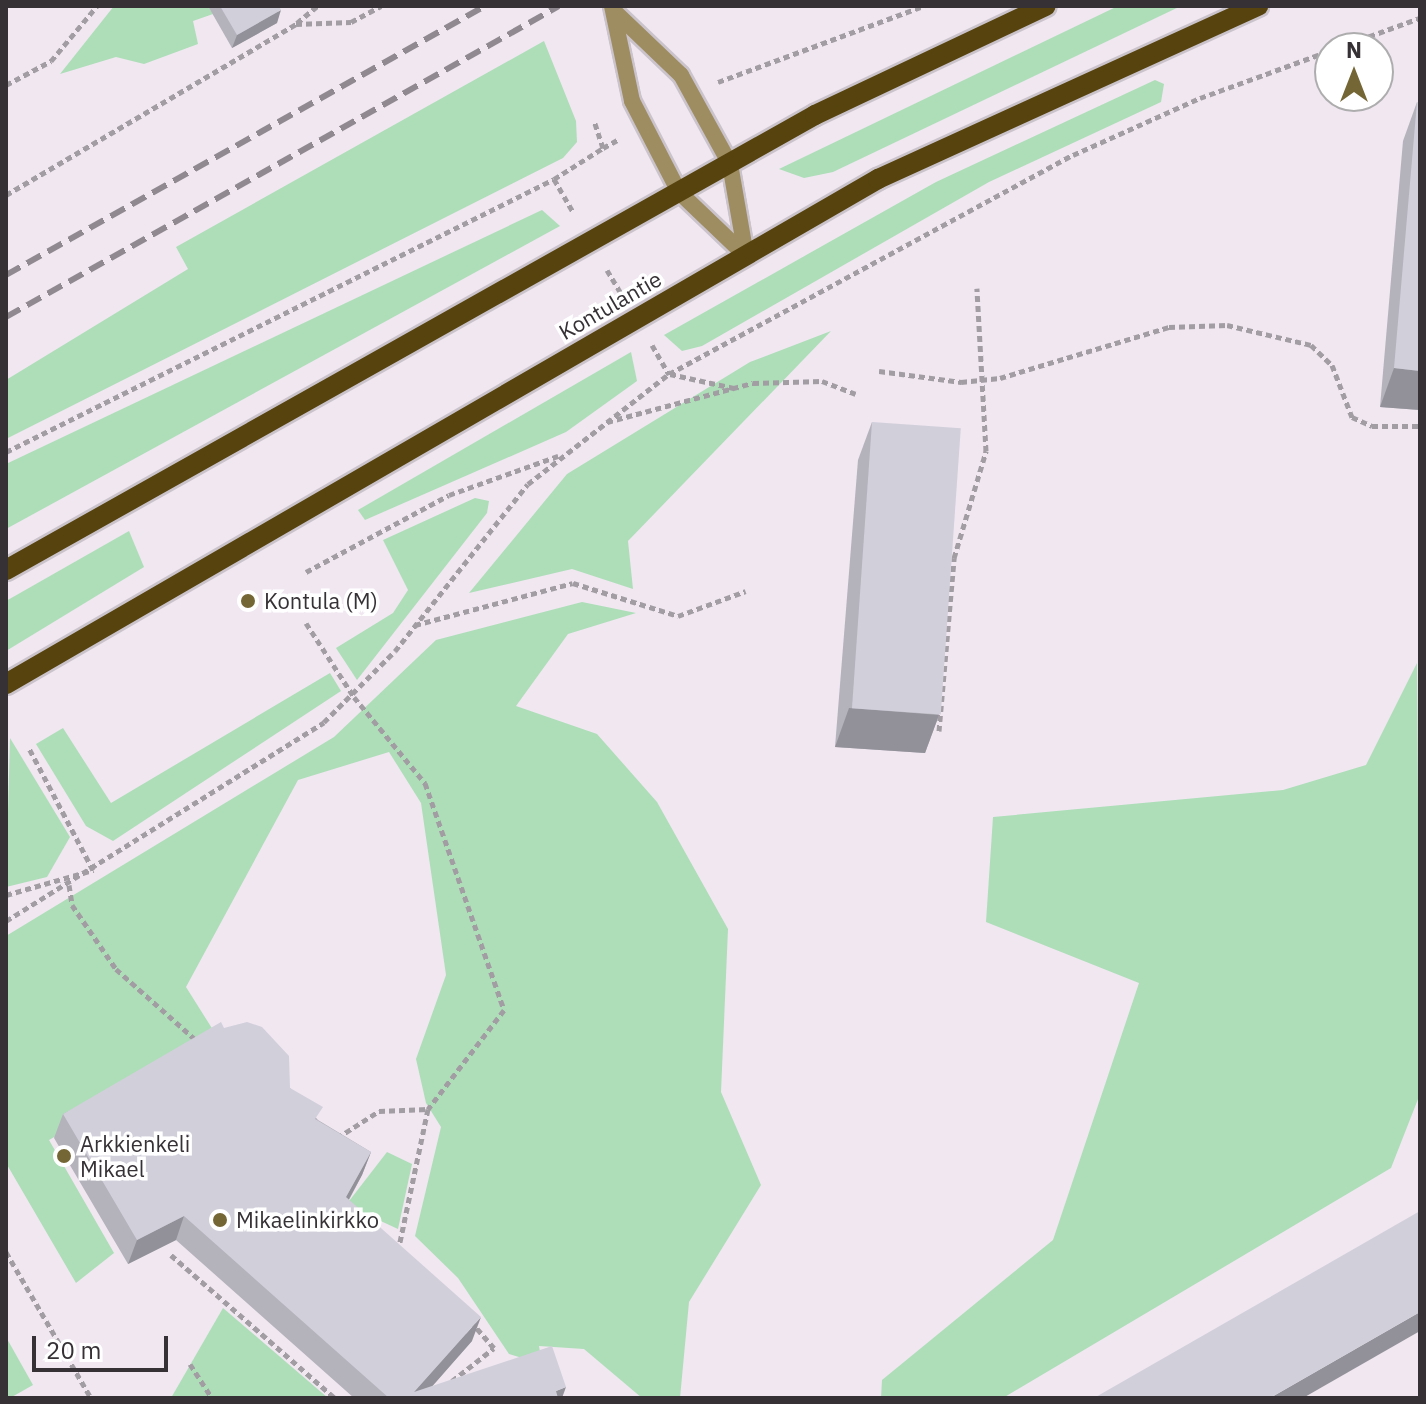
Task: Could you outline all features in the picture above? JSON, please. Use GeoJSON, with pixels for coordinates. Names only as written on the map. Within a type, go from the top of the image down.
{"type":"FeatureCollection","features":[{"type":"Feature","properties":{"kind":"main road"},"geometry":{"type":"LineString","coordinates":[[6,570],[730,164],[1046,6]]}},
{"type":"Feature","properties":{"kind":"main road","name":"Kontulantie"},"geometry":{"type":"LineString","coordinates":[[6,684],[878,179],[1258,6]]}},
{"type":"Feature","properties":{"kind":"street"},"geometry":{"type":"LineString","coordinates":[[614,9],[681,75],[730,164],[746,256]]}},
{"type":"Feature","properties":{"kind":"street"},"geometry":{"type":"LineString","coordinates":[[614,9],[632,101],[679,192],[746,256]]}},
{"type":"Feature","properties":{"kind":"path"},"geometry":{"type":"LineString","coordinates":[[6,85],[51,61],[97,6]]}},
{"type":"Feature","properties":{"kind":"path"},"geometry":{"type":"LineString","coordinates":[[6,195],[296,24],[317,6]]}},
{"type":"Feature","properties":{"kind":"path"},"geometry":{"type":"LineString","coordinates":[[296,24],[351,22],[381,6]]}},
{"type":"Feature","properties":{"kind":"path"},"geometry":{"type":"LineString","coordinates":[[719,82],[924,6]]}},
{"type":"Feature","properties":{"kind":"path"},"geometry":{"type":"LineString","coordinates":[[6,921],[263,764],[354,697],[414,626],[501,512],[564,454],[669,374],[1073,155],[1214,93],[1420,18]]}},
{"type":"Feature","properties":{"kind":"path"},"geometry":{"type":"LineString","coordinates":[[6,452],[554,179],[603,148],[594,120]]}},
{"type":"Feature","properties":{"kind":"path"},"geometry":{"type":"LineString","coordinates":[[554,179],[669,374],[738,389]]}},
{"type":"Feature","properties":{"kind":"path"},"geometry":{"type":"LineString","coordinates":[[939,731],[954,558],[986,451],[977,288]]}},
{"type":"Feature","properties":{"kind":"path"},"geometry":{"type":"LineString","coordinates":[[879,371],[984,380],[1169,327],[1227,325],[1311,345],[1332,365],[1352,417],[1372,426],[1420,426]]}},
{"type":"Feature","properties":{"kind":"path"},"geometry":{"type":"LineString","coordinates":[[606,423],[738,389],[797,379],[856,394]]}},
{"type":"Feature","properties":{"kind":"path"},"geometry":{"type":"LineString","coordinates":[[306,572],[449,495],[564,454]]}},
{"type":"Feature","properties":{"kind":"path"},"geometry":{"type":"LineString","coordinates":[[414,626],[573,583],[678,616],[746,591]]}},
{"type":"Feature","properties":{"kind":"path"},"geometry":{"type":"LineString","coordinates":[[306,623],[354,697],[425,783],[504,1010],[428,1109],[398,1254],[409,1264]]}},
{"type":"Feature","properties":{"kind":"path"},"geometry":{"type":"LineString","coordinates":[[29,748],[93,870]]}},
{"type":"Feature","properties":{"kind":"path"},"geometry":{"type":"LineString","coordinates":[[6,895],[93,870]]}},
{"type":"Feature","properties":{"kind":"path"},"geometry":{"type":"LineString","coordinates":[[69,885],[72,905],[116,969],[196,1040]]}},
{"type":"Feature","properties":{"kind":"path"},"geometry":{"type":"LineString","coordinates":[[333,1144],[363,1117],[393,1110],[428,1109]]}},
{"type":"Feature","properties":{"kind":"path"},"geometry":{"type":"LineString","coordinates":[[6,1252],[91,1398]]}},
{"type":"Feature","properties":{"kind":"path"},"geometry":{"type":"LineString","coordinates":[[171,1255],[335,1398]]}},
{"type":"Feature","properties":{"kind":"path"},"geometry":{"type":"LineString","coordinates":[[442,1389],[494,1348],[465,1315]]}},
{"type":"Feature","properties":{"kind":"path"},"geometry":{"type":"LineString","coordinates":[[190,1364],[212,1398]]}},
{"type":"Feature","properties":{"kind":"green space"},"geometry":{"type":"Polygon","coordinates":[[[114,6],[208,6],[213,14],[193,21],[198,44],[144,64],[116,57],[60,74],[114,6]]]}},
{"type":"Feature","properties":{"kind":"green space"},"geometry":{"type":"Polygon","coordinates":[[[1118,6],[1181,6],[833,172],[804,178],[779,169],[1118,6]]]}},
{"type":"Feature","properties":{"kind":"green space"},"geometry":{"type":"Polygon","coordinates":[[[544,41],[576,121],[577,142],[563,158],[6,439],[6,380],[188,269],[176,247],[544,41]]]}},
{"type":"Feature","properties":{"kind":"green space"},"geometry":{"type":"Polygon","coordinates":[[[1155,80],[1164,84],[1161,102],[989,182],[702,346],[682,351],[664,335],[936,182],[1155,80]]]}},
{"type":"Feature","properties":{"kind":"green space"},"geometry":{"type":"Polygon","coordinates":[[[542,210],[560,226],[6,529],[6,464],[542,210]]]}},
{"type":"Feature","properties":{"kind":"green space"},"geometry":{"type":"Polygon","coordinates":[[[831,331],[628,541],[633,589],[572,569],[469,593],[567,474],[750,362],[831,331]]]}},
{"type":"Feature","properties":{"kind":"green space"},"geometry":{"type":"Polygon","coordinates":[[[631,352],[637,381],[566,432],[365,520],[358,510],[631,352]]]}},
{"type":"Feature","properties":{"kind":"green space"},"geometry":{"type":"Polygon","coordinates":[[[475,498],[489,501],[487,513],[357,680],[336,648],[393,613],[408,590],[383,540],[475,498]]]}},
{"type":"Feature","properties":{"kind":"green space"},"geometry":{"type":"Polygon","coordinates":[[[129,531],[144,567],[6,651],[6,601],[129,531]]]}},
{"type":"Feature","properties":{"kind":"green space"},"geometry":{"type":"Polygon","coordinates":[[[582,602],[636,613],[568,634],[516,706],[597,734],[657,802],[728,929],[721,1092],[761,1185],[689,1302],[680,1398],[642,1398],[584,1349],[539,1346],[542,1364],[509,1354],[458,1278],[415,1236],[441,1127],[426,1103],[416,1059],[446,975],[421,803],[389,752],[298,780],[186,987],[225,1049],[212,1046],[49,1140],[114,1253],[76,1283],[6,1163],[6,936],[334,737],[436,640],[582,602]]]}},
{"type":"Feature","properties":{"kind":"green space"},"geometry":{"type":"Polygon","coordinates":[[[1417,663],[1420,1094],[1391,1168],[1003,1398],[881,1398],[882,1380],[1053,1240],[1139,983],[986,922],[993,817],[1283,790],[1366,765],[1417,663]]]}},
{"type":"Feature","properties":{"kind":"green space"},"geometry":{"type":"Polygon","coordinates":[[[330,673],[341,691],[113,841],[86,826],[36,744],[63,728],[111,803],[330,673]]]}},
{"type":"Feature","properties":{"kind":"green space"},"geometry":{"type":"Polygon","coordinates":[[[10,738],[70,837],[47,877],[6,887],[10,738]]]}},
{"type":"Feature","properties":{"kind":"green space"},"geometry":{"type":"Polygon","coordinates":[[[387,1152],[412,1164],[398,1229],[346,1205],[387,1152]]]}},
{"type":"Feature","properties":{"kind":"green space"},"geometry":{"type":"Polygon","coordinates":[[[223,1308],[328,1398],[171,1398],[223,1308]]]}},
{"type":"Feature","properties":{"kind":"green space"},"geometry":{"type":"Polygon","coordinates":[[[6,1337],[33,1385],[10,1398],[6,1398],[6,1337]]]}},
{"type":"Feature","properties":{"kind":"building"},"geometry":{"type":"Polygon","coordinates":[[[220,6],[279,6],[281,10],[237,35],[220,6]]]}},
{"type":"Feature","properties":{"kind":"building"},"geometry":{"type":"Polygon","coordinates":[[[1417,102],[1420,103],[1420,371],[1394,368],[1417,102]]]}},
{"type":"Feature","properties":{"kind":"building"},"geometry":{"type":"Polygon","coordinates":[[[872,422],[961,428],[941,715],[852,708],[872,422]]]}},
{"type":"Feature","properties":{"kind":"building","name":"Mikaelinkirkko"},"geometry":{"type":"Polygon","coordinates":[[[221,1022],[224,1028],[247,1022],[262,1027],[289,1056],[290,1088],[323,1107],[315,1119],[371,1152],[346,1197],[481,1317],[414,1392],[552,1346],[566,1387],[556,1391],[558,1398],[389,1398],[184,1216],[137,1240],[63,1114],[221,1022]]]}},
{"type":"Feature","properties":{"kind":"building"},"geometry":{"type":"Polygon","coordinates":[[[1420,1211],[1420,1312],[1270,1398],[1094,1398],[1420,1211]]]}},
{"type":"Feature","properties":{"kind":"railway"},"geometry":{"type":"LineString","coordinates":[[6,275],[485,6]]}},
{"type":"Feature","properties":{"kind":"railway"},"geometry":{"type":"LineString","coordinates":[[6,317],[559,6]]}},
{"type":"Feature","properties":{"kind":"place","name":"Kontula (M)"},"geometry":{"type":"Point","coordinates":[248,601]}},
{"type":"Feature","properties":{"kind":"place","name":"Arkkienkeli Mikael"},"geometry":{"type":"Point","coordinates":[64,1156]}},
{"type":"Feature","properties":{"kind":"place","name":"Mikaelinkirkko"},"geometry":{"type":"Point","coordinates":[220,1220]}}]}
